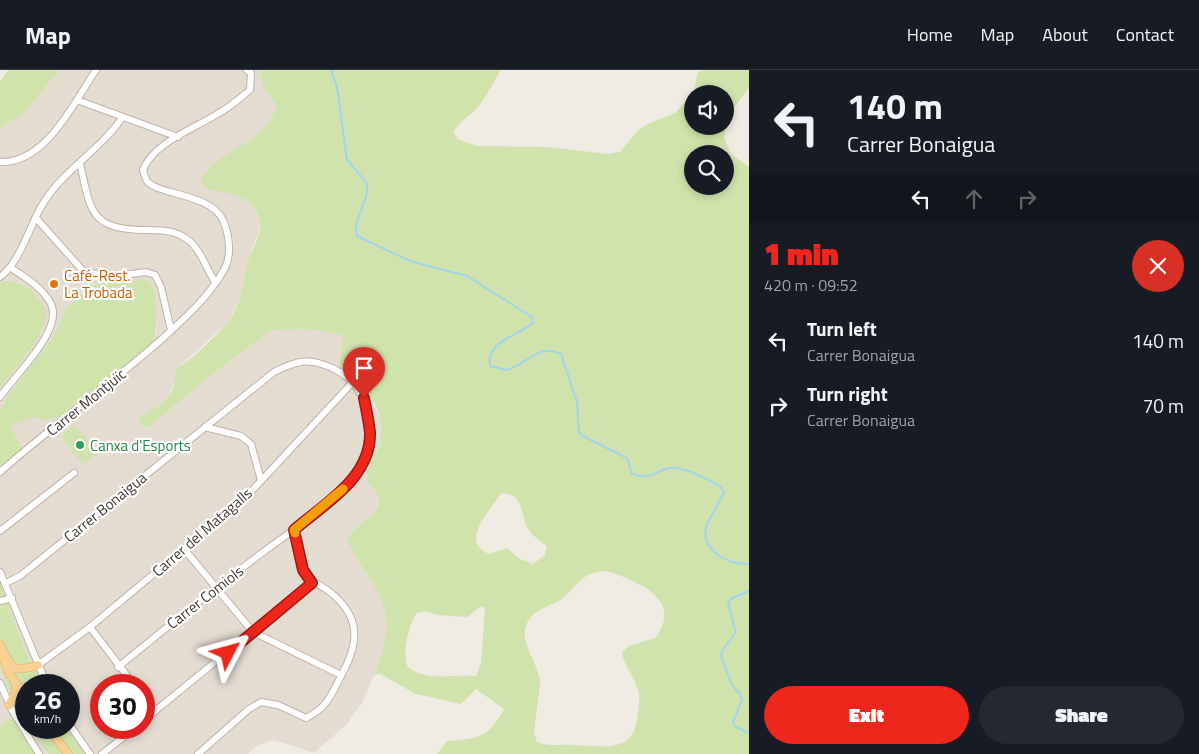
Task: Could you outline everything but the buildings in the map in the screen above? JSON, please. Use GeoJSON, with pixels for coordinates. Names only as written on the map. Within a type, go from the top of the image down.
{"type":"FeatureCollection","features":[{"type":"Feature","properties":{"kind":"main road"},"geometry":{"type":"LineString","coordinates":[[0,644],[14,668],[22,670],[38,665]]}},
{"type":"Feature","properties":{"kind":"main road"},"geometry":{"type":"LineString","coordinates":[[0,649],[15,682]]}},
{"type":"Feature","properties":{"kind":"main road"},"geometry":{"type":"LineString","coordinates":[[9,705],[15,694]]}},
{"type":"Feature","properties":{"kind":"main road"},"geometry":{"type":"LineString","coordinates":[[56,739],[68,754]]}},
{"type":"Feature","properties":{"kind":"street"},"geometry":{"type":"LineString","coordinates":[[0,162],[23,159],[43,145],[77,100],[96,70]]}},
{"type":"Feature","properties":{"kind":"street"},"geometry":{"type":"LineString","coordinates":[[77,100],[178,138],[220,113],[250,90],[251,73],[247,70]]}},
{"type":"Feature","properties":{"kind":"street"},"geometry":{"type":"LineString","coordinates":[[0,277],[11,268],[43,203],[60,181],[106,139],[122,118]]}},
{"type":"Feature","properties":{"kind":"street","name":"Carrer Montjuïc"},"geometry":{"type":"LineString","coordinates":[[1,471],[135,362],[171,330],[204,299],[226,267],[230,246],[222,218],[197,200],[154,186],[147,181],[142,170],[146,162],[160,146],[178,138]]}},
{"type":"Feature","properties":{"kind":"street"},"geometry":{"type":"LineString","coordinates":[[80,164],[90,207],[96,218],[116,227],[163,230],[181,235],[198,251],[215,282]]}},
{"type":"Feature","properties":{"kind":"street"},"geometry":{"type":"LineString","coordinates":[[36,218],[83,270],[109,277],[146,272],[155,275],[161,287],[171,330]]}},
{"type":"Feature","properties":{"kind":"street"},"geometry":{"type":"LineString","coordinates":[[0,396],[47,335],[53,317],[52,305],[44,295],[11,268]]}},
{"type":"Feature","properties":{"kind":"street","name":"Carrer Bonaigua"},"geometry":{"type":"LineString","coordinates":[[6,583],[20,576],[274,372],[294,362],[318,361],[340,372],[364,398],[370,434],[364,460],[354,479],[294,530]]}},
{"type":"Feature","properties":{"kind":"street","name":"Carrer del Matagalls"},"geometry":{"type":"LineString","coordinates":[[38,665],[90,627],[246,497],[352,383]]}},
{"type":"Feature","properties":{"kind":"street"},"geometry":{"type":"LineString","coordinates":[[205,427],[242,436],[251,444],[261,480]]}},
{"type":"Feature","properties":{"kind":"street"},"geometry":{"type":"LineString","coordinates":[[0,531],[74,473]]}},
{"type":"Feature","properties":{"kind":"street"},"geometry":{"type":"LineString","coordinates":[[198,754],[249,709],[261,702],[278,705],[306,718],[319,712],[332,696],[351,660],[355,642],[355,626],[346,608],[329,591],[312,583],[303,570],[294,530]]}},
{"type":"Feature","properties":{"kind":"street","name":"Carrer Comiols"},"geometry":{"type":"LineString","coordinates":[[118,666],[215,589],[294,530]]}},
{"type":"Feature","properties":{"kind":"street"},"geometry":{"type":"LineString","coordinates":[[184,549],[215,589],[253,632],[341,676]]}},
{"type":"Feature","properties":{"kind":"street"},"geometry":{"type":"LineString","coordinates":[[0,572],[42,674]]}},
{"type":"Feature","properties":{"kind":"street"},"geometry":{"type":"LineString","coordinates":[[156,710],[312,583]]}},
{"type":"Feature","properties":{"kind":"street"},"geometry":{"type":"LineString","coordinates":[[0,601],[12,598]]}},
{"type":"Feature","properties":{"kind":"street"},"geometry":{"type":"LineString","coordinates":[[90,627],[125,674]]}},
{"type":"Feature","properties":{"kind":"street"},"geometry":{"type":"LineString","coordinates":[[0,683],[9,705],[39,754]]}},
{"type":"Feature","properties":{"kind":"street"},"geometry":{"type":"LineString","coordinates":[[80,739],[90,754]]}},
{"type":"Feature","properties":{"kind":"street"},"geometry":{"type":"LineString","coordinates":[[102,754],[121,739]]}},
{"type":"Feature","properties":{"kind":"shaded area"},"geometry":{"type":"Polygon","coordinates":[[[59,70],[260,70],[262,84],[277,106],[273,117],[263,132],[238,150],[216,161],[203,177],[224,191],[249,202],[260,219],[258,233],[245,267],[242,293],[228,322],[179,367],[174,385],[167,398],[139,420],[141,425],[145,427],[150,426],[214,373],[272,330],[310,329],[341,335],[343,340],[339,364],[366,389],[381,419],[381,435],[367,480],[379,497],[379,503],[375,513],[353,530],[350,547],[381,597],[386,612],[387,633],[383,653],[362,703],[346,725],[314,753],[274,740],[258,745],[248,754],[86,754],[75,739],[80,739],[80,674],[37,674],[24,648],[0,582],[0,444],[9,426],[33,417],[51,420],[64,415],[154,342],[157,329],[154,288],[149,282],[140,280],[90,285],[66,309],[53,337],[8,396],[0,411],[0,128],[25,112],[59,70]]]}},
{"type":"Feature","properties":{"kind":"shaded area"},"geometry":{"type":"Polygon","coordinates":[[[0,668],[15,705],[15,719],[14,717],[0,725],[0,668]]]}},
{"type":"Feature","properties":{"kind":"shaded area"},"geometry":{"type":"Polygon","coordinates":[[[27,739],[38,739],[48,754],[36,754],[27,739]]]}},
{"type":"Feature","properties":{"kind":"green space"},"geometry":{"type":"Polygon","coordinates":[[[8,70],[59,70],[25,112],[0,128],[0,82],[8,70]]]}},
{"type":"Feature","properties":{"kind":"green space"},"geometry":{"type":"Polygon","coordinates":[[[260,70],[501,70],[478,107],[453,132],[458,139],[477,146],[547,147],[608,154],[620,152],[638,130],[675,113],[684,103],[684,135],[724,135],[727,145],[684,145],[684,195],[734,195],[734,156],[749,167],[749,754],[437,754],[447,741],[474,738],[487,731],[493,726],[504,709],[476,689],[461,704],[416,694],[380,674],[374,675],[386,634],[386,618],[383,604],[377,591],[348,543],[350,536],[373,514],[379,503],[378,496],[369,485],[367,476],[378,447],[381,421],[373,400],[339,364],[343,340],[341,335],[310,329],[272,330],[214,373],[150,426],[140,425],[139,420],[170,394],[175,382],[174,375],[179,367],[197,353],[227,323],[241,296],[247,262],[259,234],[259,218],[253,207],[246,200],[228,193],[212,190],[205,187],[201,182],[207,171],[216,162],[260,132],[270,121],[277,106],[262,84],[260,70]],[[504,493],[500,495],[484,517],[477,534],[477,542],[480,549],[489,554],[507,548],[520,559],[533,564],[545,555],[547,546],[529,530],[516,498],[504,493]],[[607,571],[586,576],[563,598],[536,612],[527,623],[526,640],[539,675],[540,684],[534,733],[537,742],[542,744],[614,746],[629,738],[634,731],[639,709],[639,693],[624,661],[622,652],[629,646],[655,638],[663,625],[664,613],[661,603],[654,594],[631,580],[607,571]],[[481,606],[467,617],[437,615],[424,611],[416,614],[407,640],[405,656],[408,667],[424,675],[476,676],[481,663],[485,608],[481,606]]]}},
{"type":"Feature","properties":{"kind":"green space"},"geometry":{"type":"Polygon","coordinates":[[[702,70],[749,70],[749,88],[734,107],[734,85],[695,85],[697,74],[702,70]]]}},
{"type":"Feature","properties":{"kind":"green space"},"geometry":{"type":"Polygon","coordinates":[[[141,280],[150,283],[155,294],[156,321],[154,342],[60,418],[46,420],[33,417],[10,426],[22,448],[0,466],[0,411],[8,396],[53,337],[66,309],[90,285],[141,280]]]}},
{"type":"Feature","properties":{"kind":"green space"},"geometry":{"type":"Polygon","coordinates":[[[3,281],[17,283],[29,289],[44,306],[46,317],[43,328],[30,350],[0,388],[0,284],[3,281]]]}},
{"type":"Feature","properties":{"kind":"green space","name":"Canxa d'Esports"},"geometry":{"type":"Polygon","coordinates":[[[75,425],[98,453],[83,465],[61,436],[75,425]]]}},
{"type":"Feature","properties":{"kind":"green space"},"geometry":{"type":"Polygon","coordinates":[[[0,582],[24,648],[37,674],[15,674],[15,705],[0,668],[0,582]]]}},
{"type":"Feature","properties":{"kind":"green space"},"geometry":{"type":"Polygon","coordinates":[[[14,717],[15,739],[27,739],[36,754],[0,754],[0,725],[14,717]]]}},
{"type":"Feature","properties":{"kind":"green space"},"geometry":{"type":"Polygon","coordinates":[[[38,739],[75,739],[86,754],[48,754],[38,739]]]}},
{"type":"Feature","properties":{"kind":"waterway"},"geometry":{"type":"LineString","coordinates":[[331,70],[337,87],[347,160],[367,183],[366,197],[357,223],[357,236],[410,261],[467,276],[532,317],[533,323],[497,345],[492,351],[490,366],[506,370],[539,353],[553,351],[561,354],[577,402],[579,432],[583,436],[627,458],[632,474],[648,476],[664,469],[676,468],[696,474],[721,487],[724,493],[707,524],[705,533],[707,542],[711,549],[724,558],[732,562],[749,564]]}},
{"type":"Feature","properties":{"kind":"waterway"},"geometry":{"type":"LineString","coordinates":[[749,591],[731,599],[728,604],[736,632],[722,651],[721,656],[732,685],[740,694],[742,700],[733,722],[736,727],[749,733]]}},
{"type":"Feature","properties":{"kind":"slow traffic"},"geometry":{"type":"LineString","coordinates":[[295,533],[294,530],[343,489]]}},
{"type":"Feature","properties":{"kind":"place","name":"Café-Rest. La Trobada"},"geometry":{"type":"Point","coordinates":[54,284]}},
{"type":"Feature","properties":{"kind":"place","name":"Canxa d'Esports"},"geometry":{"type":"Point","coordinates":[80,445]}},
{"type":"Feature","properties":{"kind":"route"},"geometry":{"type":"LineString","coordinates":[[228,653],[312,583],[303,570],[294,530],[354,479],[364,460],[370,434],[364,398]]}}]}
